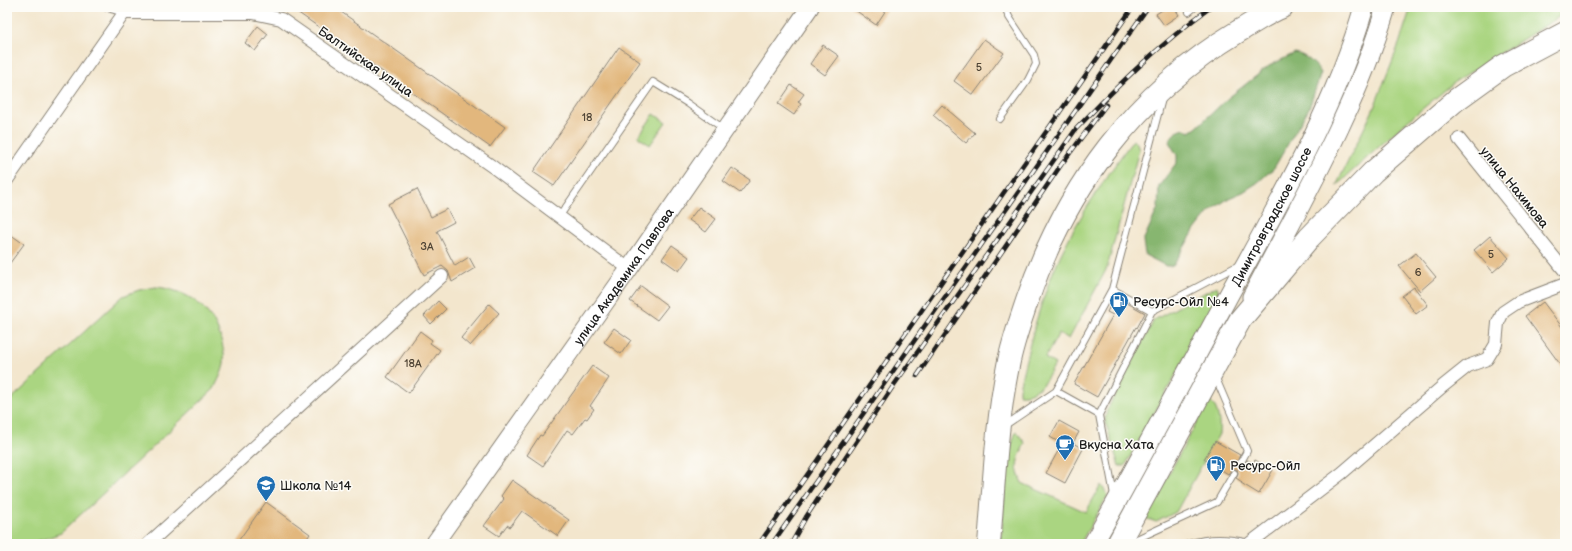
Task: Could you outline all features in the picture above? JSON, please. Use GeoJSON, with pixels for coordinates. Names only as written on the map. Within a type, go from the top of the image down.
{"type":"FeatureCollection","features":[{"type":"Feature","properties":{"kind":"highway"},"geometry":{"type":"LineString","coordinates":[[989,544],[999,429],[1008,366],[1020,321],[1032,285],[1049,245],[1077,191],[1100,156],[1127,124],[1166,84],[1220,43],[1282,7]]}},
{"type":"Feature","properties":{"kind":"highway"},"geometry":{"type":"LineString","coordinates":[[1240,320],[1309,238],[1373,172],[1456,100],[1503,66],[1565,33]]}},
{"type":"Feature","properties":{"kind":"highway","name":"Димитровградское шоссе"},"geometry":{"type":"LineString","coordinates":[[1118,544],[1240,320]]}},
{"type":"Feature","properties":{"kind":"main road","name":"Димитровградское шоссе"},"geometry":{"type":"LineString","coordinates":[[1092,544],[1116,503],[1291,179],[1326,108],[1347,60],[1357,33],[1364,7]]}},
{"type":"Feature","properties":{"kind":"main road","name":"Димитровградское шоссе"},"geometry":{"type":"LineString","coordinates":[[1240,320],[1342,122],[1377,39],[1386,7]]}},
{"type":"Feature","properties":{"kind":"street","name":"улица Академика Павлова"},"geometry":{"type":"LineString","coordinates":[[434,544],[629,269],[810,7]]}},
{"type":"Feature","properties":{"kind":"street"},"geometry":{"type":"LineString","coordinates":[[7,180],[124,13]]}},
{"type":"Feature","properties":{"kind":"street","name":"Балтийская улица"},"geometry":{"type":"LineString","coordinates":[[124,13],[253,13],[281,19],[493,167],[629,269]]}},
{"type":"Feature","properties":{"kind":"street","name":"улица Нахимова"},"geometry":{"type":"LineString","coordinates":[[1458,139],[1565,271]]}},
{"type":"Feature","properties":{"kind":"street"},"geometry":{"type":"LineString","coordinates":[[148,544],[442,276]]}},
{"type":"Feature","properties":{"kind":"street"},"geometry":{"type":"LineString","coordinates":[[1255,544],[1342,473],[1468,366],[1487,359],[1496,344],[1498,323],[1504,312],[1518,302],[1565,284]]}},
{"type":"Feature","properties":{"kind":"lane"},"geometry":{"type":"LineString","coordinates":[[104,7],[124,13]]}},
{"type":"Feature","properties":{"kind":"lane"},"geometry":{"type":"LineString","coordinates":[[1000,119],[1028,80],[1036,64],[1034,55],[1009,17],[1007,12],[1008,7]]}},
{"type":"Feature","properties":{"kind":"lane"},"geometry":{"type":"LineString","coordinates":[[1189,12],[1195,7]]}},
{"type":"Feature","properties":{"kind":"lane"},"geometry":{"type":"LineString","coordinates":[[559,217],[654,82],[687,103],[724,130]]}},
{"type":"Feature","properties":{"kind":"lane"},"geometry":{"type":"LineString","coordinates":[[999,429],[1056,391],[1112,289],[1166,84]]}},
{"type":"Feature","properties":{"kind":"lane"},"geometry":{"type":"LineString","coordinates":[[1116,503],[1099,415],[1152,311],[1248,260]]}},
{"type":"Feature","properties":{"kind":"lane"},"geometry":{"type":"LineString","coordinates":[[1112,289],[1152,311]]}},
{"type":"Feature","properties":{"kind":"lane"},"geometry":{"type":"LineString","coordinates":[[1212,372],[1218,382],[1247,451],[1241,462]]}},
{"type":"Feature","properties":{"kind":"lane"},"geometry":{"type":"LineString","coordinates":[[1056,391],[1099,415]]}},
{"type":"Feature","properties":{"kind":"lane"},"geometry":{"type":"LineString","coordinates":[[1126,544],[1217,502],[1234,472]]}},
{"type":"Feature","properties":{"kind":"lane"},"geometry":{"type":"LineString","coordinates":[[1188,544],[1204,539],[1230,538],[1255,544]]}},
{"type":"Feature","properties":{"kind":"green space"},"geometry":{"type":"Polygon","coordinates":[[[1411,7],[1565,7],[1565,13],[1456,81],[1404,124],[1336,186],[1373,110],[1399,44],[1411,7]]]}},
{"type":"Feature","properties":{"kind":"green space"},"geometry":{"type":"Polygon","coordinates":[[[1295,53],[1310,60],[1321,73],[1309,108],[1274,168],[1257,183],[1243,192],[1229,198],[1209,212],[1194,231],[1173,266],[1166,266],[1145,255],[1143,241],[1158,208],[1159,186],[1177,162],[1177,155],[1169,142],[1171,137],[1184,129],[1190,132],[1196,128],[1228,98],[1269,66],[1295,53]]]}},
{"type":"Feature","properties":{"kind":"green space"},"geometry":{"type":"Polygon","coordinates":[[[654,114],[666,122],[650,145],[638,137],[654,114]]]}},
{"type":"Feature","properties":{"kind":"green space"},"geometry":{"type":"Polygon","coordinates":[[[1133,140],[1137,143],[1139,150],[1107,268],[1069,339],[1059,333],[1045,358],[1055,364],[1045,381],[1032,392],[1019,394],[1027,354],[1037,320],[1048,286],[1061,254],[1094,196],[1133,140]]]}},
{"type":"Feature","properties":{"kind":"green space"},"geometry":{"type":"Polygon","coordinates":[[[1217,286],[1220,295],[1125,466],[1119,466],[1105,421],[1107,410],[1154,320],[1217,286]]]}},
{"type":"Feature","properties":{"kind":"green space"},"geometry":{"type":"Polygon","coordinates":[[[156,287],[178,292],[197,302],[205,309],[217,328],[223,348],[224,363],[223,370],[214,389],[61,533],[28,543],[7,540],[7,403],[123,296],[139,290],[156,287]]]}},
{"type":"Feature","properties":{"kind":"green space"},"geometry":{"type":"Polygon","coordinates":[[[1209,400],[1217,411],[1219,434],[1176,512],[1156,522],[1145,518],[1209,400]]]}},
{"type":"Feature","properties":{"kind":"green space"},"geometry":{"type":"Polygon","coordinates":[[[1016,431],[1025,443],[1020,454],[1017,467],[1022,483],[1086,512],[1101,485],[1108,495],[1080,544],[1001,544],[1007,472],[1009,457],[1016,431]]]}},
{"type":"Feature","properties":{"kind":"building"},"geometry":{"type":"Polygon","coordinates":[[[290,7],[334,7],[505,127],[490,147],[290,7]]]}},
{"type":"Feature","properties":{"kind":"building"},"geometry":{"type":"Polygon","coordinates":[[[851,7],[888,7],[876,25],[851,7]]]}},
{"type":"Feature","properties":{"kind":"building"},"geometry":{"type":"Polygon","coordinates":[[[1167,7],[1174,7],[1179,15],[1164,25],[1156,14],[1167,7]]]}},
{"type":"Feature","properties":{"kind":"building"},"geometry":{"type":"Polygon","coordinates":[[[258,26],[268,34],[255,51],[245,43],[258,26]]]}},
{"type":"Feature","properties":{"kind":"building"},"geometry":{"type":"Polygon","coordinates":[[[984,39],[1004,53],[973,95],[954,81],[984,39]]]}},
{"type":"Feature","properties":{"kind":"building"},"geometry":{"type":"Polygon","coordinates":[[[823,45],[839,56],[825,75],[810,64],[823,45]]]}},
{"type":"Feature","properties":{"kind":"building"},"geometry":{"type":"Polygon","coordinates":[[[619,47],[640,62],[554,186],[533,172],[619,47]]]}},
{"type":"Feature","properties":{"kind":"building"},"geometry":{"type":"Polygon","coordinates":[[[791,85],[804,94],[798,102],[801,104],[794,115],[778,104],[791,85]]]}},
{"type":"Feature","properties":{"kind":"building"},"geometry":{"type":"Polygon","coordinates":[[[942,105],[975,133],[966,143],[933,115],[942,105]]]}},
{"type":"Feature","properties":{"kind":"building"},"geometry":{"type":"Polygon","coordinates":[[[732,168],[750,180],[740,193],[723,181],[732,168]]]}},
{"type":"Feature","properties":{"kind":"building"},"geometry":{"type":"Polygon","coordinates":[[[417,189],[431,217],[447,209],[454,222],[437,231],[455,266],[469,257],[475,268],[452,282],[448,271],[442,266],[424,275],[388,204],[417,189]]]}},
{"type":"Feature","properties":{"kind":"building"},"geometry":{"type":"Polygon","coordinates":[[[699,207],[716,219],[706,232],[689,220],[699,207]]]}},
{"type":"Feature","properties":{"kind":"building"},"geometry":{"type":"Polygon","coordinates":[[[7,232],[24,244],[7,267],[7,232]]]}},
{"type":"Feature","properties":{"kind":"building"},"geometry":{"type":"Polygon","coordinates":[[[1490,236],[1509,258],[1493,272],[1474,250],[1490,236]]]}},
{"type":"Feature","properties":{"kind":"building"},"geometry":{"type":"Polygon","coordinates":[[[672,245],[689,257],[679,271],[662,259],[672,245]]]}},
{"type":"Feature","properties":{"kind":"building"},"geometry":{"type":"Polygon","coordinates":[[[1416,253],[1436,277],[1420,291],[1399,266],[1416,253]]]}},
{"type":"Feature","properties":{"kind":"building"},"geometry":{"type":"Polygon","coordinates":[[[641,286],[668,306],[657,320],[630,301],[641,286]]]}},
{"type":"Feature","properties":{"kind":"building"},"geometry":{"type":"Polygon","coordinates":[[[1414,287],[1428,305],[1416,314],[1402,296],[1414,287]]]}},
{"type":"Feature","properties":{"kind":"building"},"geometry":{"type":"Polygon","coordinates":[[[1115,296],[1145,313],[1097,397],[1074,384],[1113,315],[1107,312],[1115,296]]]}},
{"type":"Feature","properties":{"kind":"building"},"geometry":{"type":"Polygon","coordinates":[[[438,301],[446,309],[431,324],[424,316],[438,301]]]}},
{"type":"Feature","properties":{"kind":"building"},"geometry":{"type":"Polygon","coordinates":[[[1543,302],[1565,331],[1565,371],[1525,316],[1543,302]]]}},
{"type":"Feature","properties":{"kind":"building"},"geometry":{"type":"Polygon","coordinates":[[[489,304],[499,313],[470,346],[461,338],[489,304]]]}},
{"type":"Feature","properties":{"kind":"building"},"geometry":{"type":"Polygon","coordinates":[[[614,328],[631,340],[621,354],[604,342],[614,328]]]}},
{"type":"Feature","properties":{"kind":"building"},"geometry":{"type":"Polygon","coordinates":[[[420,331],[432,340],[430,343],[440,350],[409,393],[387,377],[420,331]]]}},
{"type":"Feature","properties":{"kind":"building"},"geometry":{"type":"Polygon","coordinates":[[[592,366],[609,378],[590,406],[594,409],[573,434],[567,430],[543,466],[527,455],[540,435],[542,436],[592,366]]]}},
{"type":"Feature","properties":{"kind":"building","name":"Вкусна Хата"},"geometry":{"type":"Polygon","coordinates":[[[1059,421],[1079,432],[1073,443],[1083,449],[1065,483],[1046,473],[1062,444],[1050,437],[1059,421]]]}},
{"type":"Feature","properties":{"kind":"building"},"geometry":{"type":"Polygon","coordinates":[[[1215,441],[1240,455],[1237,462],[1239,466],[1244,466],[1247,460],[1253,463],[1255,460],[1273,470],[1259,494],[1241,483],[1242,482],[1236,478],[1238,473],[1237,469],[1232,469],[1228,474],[1204,459],[1215,441]]]}},
{"type":"Feature","properties":{"kind":"building"},"geometry":{"type":"Polygon","coordinates":[[[512,480],[569,520],[558,536],[522,511],[510,527],[507,525],[499,536],[484,526],[504,499],[501,496],[512,480]]]}},
{"type":"Feature","properties":{"kind":"building"},"geometry":{"type":"Polygon","coordinates":[[[266,502],[310,534],[303,544],[236,544],[266,502]]]}},
{"type":"Feature","properties":{"kind":"railway"},"geometry":{"type":"LineString","coordinates":[[759,544],[1133,7]]}},
{"type":"Feature","properties":{"kind":"railway"},"geometry":{"type":"LineString","coordinates":[[772,544],[1148,7]]}},
{"type":"Feature","properties":{"kind":"railway"},"geometry":{"type":"LineString","coordinates":[[791,544],[806,517],[894,385],[1076,129],[1140,65],[1211,7]]}},
{"type":"Feature","properties":{"kind":"railway"},"geometry":{"type":"LineString","coordinates":[[917,376],[1061,165],[1106,105]]}},
{"type":"Feature","properties":{"kind":"place","name":"Ресурс-Ойл №4"},"geometry":{"type":"Point","coordinates":[1119,318]}},
{"type":"Feature","properties":{"kind":"place","name":"Вкусна Хата"},"geometry":{"type":"Point","coordinates":[1065,461]}},
{"type":"Feature","properties":{"kind":"place","name":"Ресурс-Ойл"},"geometry":{"type":"Point","coordinates":[1216,482]}},
{"type":"Feature","properties":{"kind":"place","name":"Школа №14"},"geometry":{"type":"Point","coordinates":[266,502]}}]}
